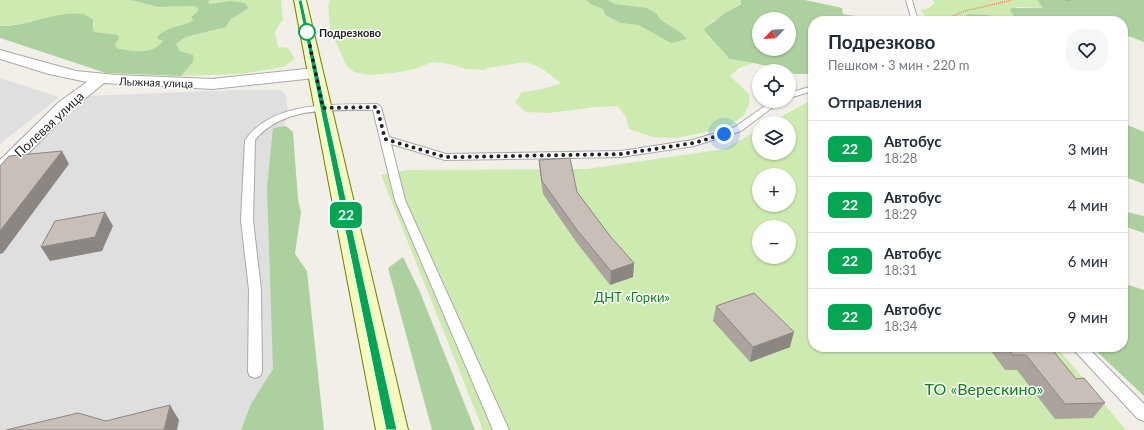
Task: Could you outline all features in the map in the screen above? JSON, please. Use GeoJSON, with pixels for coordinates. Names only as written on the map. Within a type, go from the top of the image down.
{"type":"FeatureCollection","features":[{"type":"Feature","properties":{"kind":"main road"},"geometry":{"type":"LineString","coordinates":[[300,0],[392,430]]}},
{"type":"Feature","properties":{"kind":"street","name":"Лыжная улица"},"geometry":{"type":"LineString","coordinates":[[0,54],[54,71],[100,79],[212,84],[252,81],[315,73]]}},
{"type":"Feature","properties":{"kind":"street","name":"Полевая улица"},"geometry":{"type":"LineString","coordinates":[[0,171],[65,106],[100,79]]}},
{"type":"Feature","properties":{"kind":"lane"},"geometry":{"type":"LineString","coordinates":[[909,0],[914,16]]}},
{"type":"Feature","properties":{"kind":"lane"},"geometry":{"type":"LineString","coordinates":[[796,94],[808,90]]}},
{"type":"Feature","properties":{"kind":"lane"},"geometry":{"type":"LineString","coordinates":[[255,372],[255,290],[247,220],[250,140],[266,124],[283,116],[323,108],[377,107],[400,200],[501,430]]}},
{"type":"Feature","properties":{"kind":"lane"},"geometry":{"type":"LineString","coordinates":[[385,139],[445,157],[621,154],[694,143],[738,129],[767,108]]}},
{"type":"Feature","properties":{"kind":"lane"},"geometry":{"type":"LineString","coordinates":[[1083,352],[1144,414]]}},
{"type":"Feature","properties":{"kind":"path"},"geometry":{"type":"LineString","coordinates":[[953,16],[965,11],[1012,0]]}},
{"type":"Feature","properties":{"kind":"path"},"geometry":{"type":"LineString","coordinates":[[1065,0],[1071,1]]}},
{"type":"Feature","properties":{"kind":"shaded area"},"geometry":{"type":"Polygon","coordinates":[[[0,78],[59,97],[0,144],[0,78]]]}},
{"type":"Feature","properties":{"kind":"shaded area"},"geometry":{"type":"Polygon","coordinates":[[[238,90],[281,90],[286,96],[288,112],[281,135],[281,430],[0,430],[0,178],[86,96],[238,90]]]}},
{"type":"Feature","properties":{"kind":"green space"},"geometry":{"type":"Polygon","coordinates":[[[0,0],[131,0],[158,7],[194,6],[198,8],[198,11],[191,17],[193,20],[189,23],[163,32],[157,39],[163,41],[153,49],[129,51],[117,48],[110,34],[95,32],[93,30],[94,23],[63,15],[28,23],[0,26],[0,0]]]}},
{"type":"Feature","properties":{"kind":"green space"},"geometry":{"type":"Polygon","coordinates":[[[131,0],[210,0],[208,2],[210,4],[230,1],[245,3],[249,8],[230,20],[226,27],[186,37],[176,44],[180,51],[193,55],[193,62],[181,76],[106,73],[0,38],[0,26],[10,26],[73,13],[83,14],[93,20],[93,30],[95,32],[118,35],[119,38],[115,45],[117,48],[129,51],[142,51],[153,49],[163,41],[157,39],[163,32],[189,23],[193,20],[191,17],[198,11],[198,8],[194,6],[158,7],[131,0]]]}},
{"type":"Feature","properties":{"kind":"green space"},"geometry":{"type":"Polygon","coordinates":[[[210,0],[281,0],[283,19],[275,32],[278,47],[288,48],[295,59],[283,67],[241,74],[181,76],[193,62],[175,45],[186,37],[226,27],[230,20],[249,8],[230,1],[210,4],[208,2],[210,0]]]}},
{"type":"Feature","properties":{"kind":"green space"},"geometry":{"type":"Polygon","coordinates":[[[330,0],[586,0],[592,5],[603,9],[605,16],[620,23],[638,25],[659,36],[680,32],[661,20],[657,14],[614,4],[608,0],[741,0],[741,3],[710,23],[707,36],[724,50],[729,59],[754,63],[739,68],[730,76],[750,95],[749,105],[744,115],[727,128],[676,138],[652,137],[629,129],[626,117],[618,106],[596,107],[549,113],[526,112],[515,102],[522,92],[543,89],[561,83],[541,68],[526,62],[487,68],[486,70],[466,69],[450,64],[432,62],[415,69],[394,73],[371,75],[354,72],[346,65],[330,29],[328,6],[330,0]]]}},
{"type":"Feature","properties":{"kind":"green space"},"geometry":{"type":"Polygon","coordinates":[[[586,0],[608,0],[615,4],[647,8],[657,14],[661,20],[680,32],[687,39],[671,43],[638,25],[620,23],[605,15],[603,9],[592,5],[586,0]]]}},
{"type":"Feature","properties":{"kind":"green space"},"geometry":{"type":"Polygon","coordinates":[[[741,0],[805,0],[842,8],[843,14],[855,16],[808,16],[808,74],[796,74],[796,64],[758,64],[729,59],[709,37],[704,29],[725,13],[741,4],[741,0]]]}},
{"type":"Feature","properties":{"kind":"green space"},"geometry":{"type":"Polygon","coordinates":[[[932,0],[1037,0],[1043,8],[1016,7],[1014,16],[925,16],[920,10],[929,8],[935,2],[932,0]]]}},
{"type":"Feature","properties":{"kind":"green space"},"geometry":{"type":"Polygon","coordinates":[[[1037,0],[1144,0],[1144,42],[1128,36],[1128,16],[1014,16],[1010,10],[1011,8],[1043,8],[1037,0]]]}},
{"type":"Feature","properties":{"kind":"green space"},"geometry":{"type":"Polygon","coordinates":[[[969,14],[992,16],[964,16],[969,14]]]}},
{"type":"Feature","properties":{"kind":"green space","name":"ДНТ «Горки»"},"geometry":{"type":"Polygon","coordinates":[[[808,102],[808,352],[1061,352],[1126,430],[483,430],[381,175],[407,170],[587,169],[725,149],[752,133],[752,160],[796,160],[796,116],[783,116],[808,102]]]}},
{"type":"Feature","properties":{"kind":"green space"},"geometry":{"type":"Polygon","coordinates":[[[1128,125],[1144,132],[1144,184],[1128,178],[1128,125]]]}},
{"type":"Feature","properties":{"kind":"green space"},"geometry":{"type":"Polygon","coordinates":[[[286,126],[293,132],[298,199],[301,212],[295,254],[307,271],[324,430],[241,430],[251,404],[273,369],[267,187],[273,128],[286,126]]]}},
{"type":"Feature","properties":{"kind":"green space"},"geometry":{"type":"Polygon","coordinates":[[[1128,212],[1144,216],[1144,233],[1128,228],[1128,212]]]}},
{"type":"Feature","properties":{"kind":"green space"},"geometry":{"type":"Polygon","coordinates":[[[403,257],[420,292],[475,430],[432,430],[388,268],[403,257]]]}},
{"type":"Feature","properties":{"kind":"green space"},"geometry":{"type":"Polygon","coordinates":[[[1128,285],[1144,290],[1144,396],[1097,352],[1128,352],[1128,285]]]}},
{"type":"Feature","properties":{"kind":"building"},"geometry":{"type":"Polygon","coordinates":[[[62,151],[0,231],[0,166],[9,156],[62,151]]]}},
{"type":"Feature","properties":{"kind":"building"},"geometry":{"type":"Polygon","coordinates":[[[570,158],[577,192],[610,236],[634,263],[611,271],[577,230],[542,181],[539,160],[570,158]]]}},
{"type":"Feature","properties":{"kind":"building"},"geometry":{"type":"Polygon","coordinates":[[[105,212],[95,237],[41,247],[55,221],[105,212]]]}},
{"type":"Feature","properties":{"kind":"building"},"geometry":{"type":"Polygon","coordinates":[[[754,293],[794,332],[753,347],[716,306],[754,293]]]}},
{"type":"Feature","properties":{"kind":"building"},"geometry":{"type":"Polygon","coordinates":[[[1011,352],[1054,352],[1076,379],[1084,378],[1105,403],[1065,404],[1026,355],[1013,355],[1011,352]]]}},
{"type":"Feature","properties":{"kind":"building"},"geometry":{"type":"Polygon","coordinates":[[[170,405],[164,430],[6,430],[78,413],[106,421],[170,405]]]}},
{"type":"Feature","properties":{"kind":"bus line","name":"22"},"geometry":{"type":"LineString","coordinates":[[300,0],[392,430]]}},
{"type":"Feature","properties":{"kind":"place","name":"Подрезково"},"geometry":{"type":"Point","coordinates":[307,32]}},
{"type":"Feature","properties":{"kind":"route"},"geometry":{"type":"LineString","coordinates":[[307,32],[323,108],[377,107],[385,139],[445,157],[621,154],[694,143],[724,134]]}},
{"type":"Feature","properties":{"kind":"park label","name":"ТО «Верескино»"},"geometry":{"type":"Point","coordinates":[984,388]}}]}
